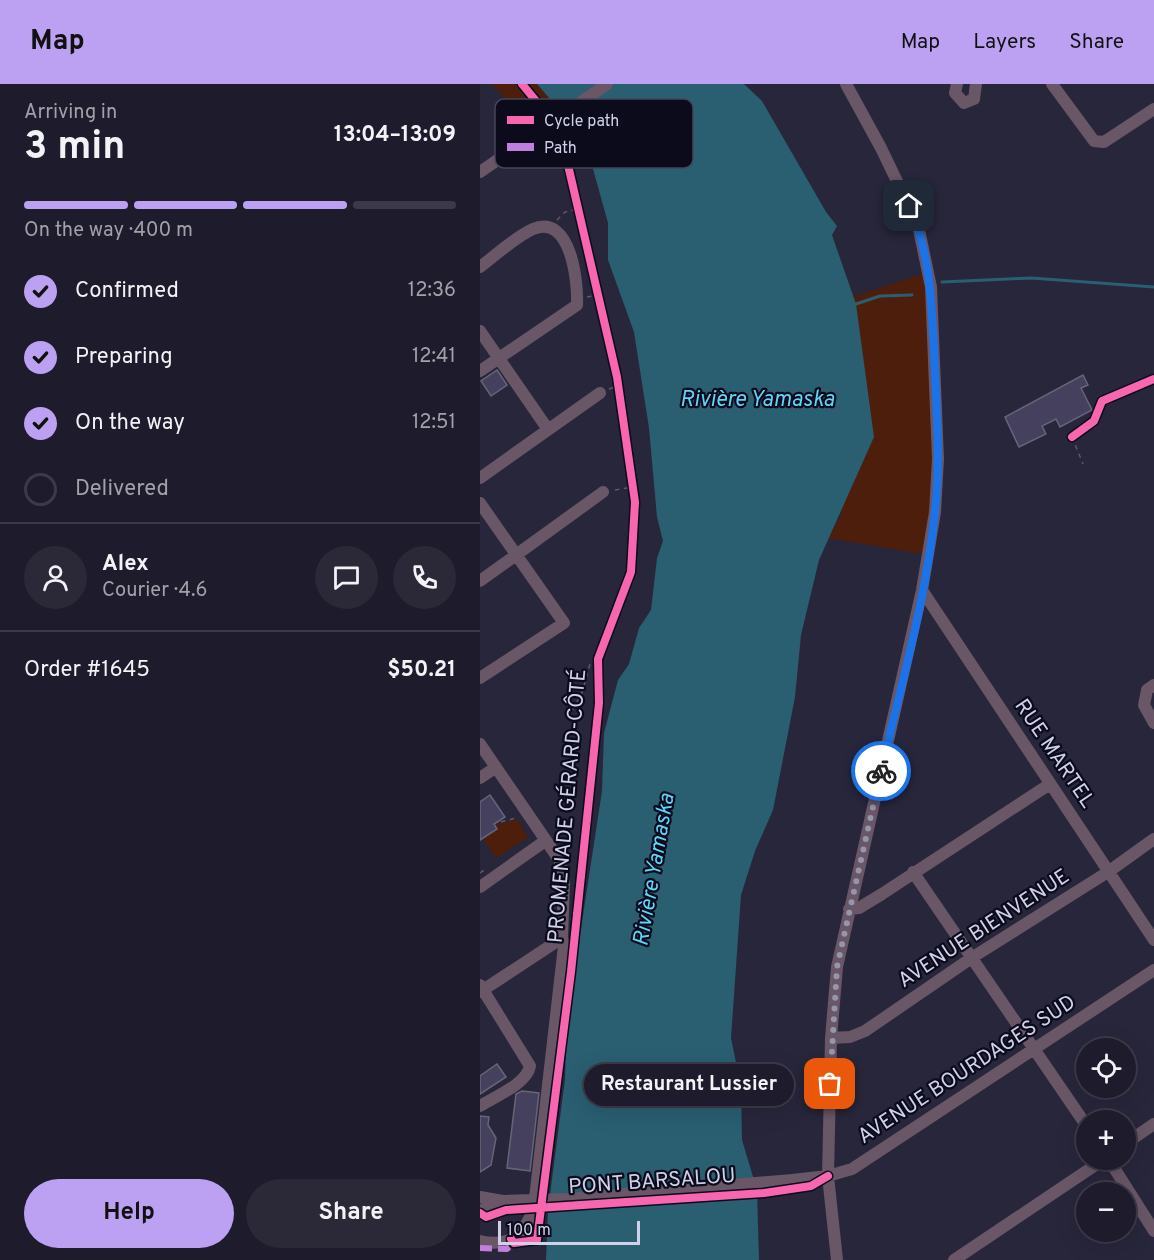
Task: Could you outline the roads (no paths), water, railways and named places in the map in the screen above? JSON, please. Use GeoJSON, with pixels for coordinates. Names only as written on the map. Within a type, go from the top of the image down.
{"type":"FeatureCollection","features":[{"type":"Feature","properties":{"kind":"street"},"geometry":{"type":"LineString","coordinates":[[585,99],[607,84]]}},
{"type":"Feature","properties":{"kind":"street"},"geometry":{"type":"LineString","coordinates":[[837,1260],[828,1176],[831,1038],[837,967],[922,590],[935,512],[938,459],[931,287],[918,225],[881,148],[846,84]]}},
{"type":"Feature","properties":{"kind":"street"},"geometry":{"type":"LineString","coordinates":[[957,84],[955,93],[964,103],[974,99],[976,84]]}},
{"type":"Feature","properties":{"kind":"street"},"geometry":{"type":"LineString","coordinates":[[1052,84],[1094,141],[1104,142],[1154,109]]}},
{"type":"Feature","properties":{"kind":"street"},"geometry":{"type":"LineString","coordinates":[[480,172],[495,162]]}},
{"type":"Feature","properties":{"kind":"street"},"geometry":{"type":"LineString","coordinates":[[480,267],[534,228],[550,228],[560,234],[570,252],[578,281],[577,305],[480,371]]}},
{"type":"Feature","properties":{"kind":"street"},"geometry":{"type":"LineString","coordinates":[[480,331],[547,428]]}},
{"type":"Feature","properties":{"kind":"street"},"geometry":{"type":"LineString","coordinates":[[480,478],[547,428],[605,391]]}},
{"type":"Feature","properties":{"kind":"street"},"geometry":{"type":"LineString","coordinates":[[480,580],[609,491]]}},
{"type":"Feature","properties":{"kind":"street"},"geometry":{"type":"LineString","coordinates":[[480,503],[518,553],[564,623],[480,678]]}},
{"type":"Feature","properties":{"kind":"street","name":"RUE MARTEL"},"geometry":{"type":"LineString","coordinates":[[922,590],[1154,940]]}},
{"type":"Feature","properties":{"kind":"street"},"geometry":{"type":"LineString","coordinates":[[1154,686],[1147,690],[1144,705],[1154,723]]}},
{"type":"Feature","properties":{"kind":"street"},"geometry":{"type":"LineString","coordinates":[[480,744],[560,861],[564,883],[562,938],[564,946],[559,1003],[534,1207],[528,1226],[517,1236],[493,1244],[480,1242]]}},
{"type":"Feature","properties":{"kind":"street"},"geometry":{"type":"LineString","coordinates":[[480,778],[496,767]]}},
{"type":"Feature","properties":{"kind":"street"},"geometry":{"type":"LineString","coordinates":[[849,909],[859,908],[1050,784]]}},
{"type":"Feature","properties":{"kind":"street","name":"AVENUE BIENVENUE"},"geometry":{"type":"LineString","coordinates":[[831,1038],[850,1037],[865,1031],[973,957],[1108,872],[1154,839]]}},
{"type":"Feature","properties":{"kind":"street"},"geometry":{"type":"LineString","coordinates":[[480,886],[545,841]]}},
{"type":"Feature","properties":{"kind":"street"},"geometry":{"type":"LineString","coordinates":[[913,872],[1076,1110]]}},
{"type":"Feature","properties":{"kind":"street"},"geometry":{"type":"LineString","coordinates":[[480,1106],[523,1078],[529,1072],[530,1066],[481,989],[562,938]]}},
{"type":"Feature","properties":{"kind":"street","name":"AVENUE BOURDAGES SUD"},"geometry":{"type":"LineString","coordinates":[[792,1180],[828,1176],[852,1169],[1154,970]]}},
{"type":"Feature","properties":{"kind":"street"},"geometry":{"type":"LineString","coordinates":[[1136,1136],[1154,1124]]}},
{"type":"Feature","properties":{"kind":"street"},"geometry":{"type":"LineString","coordinates":[[954,1260],[1088,1170]]}},
{"type":"Feature","properties":{"kind":"street"},"geometry":{"type":"LineString","coordinates":[[1115,1170],[1154,1231]]}},
{"type":"Feature","properties":{"kind":"street","name":"PONT BARSALOU"},"geometry":{"type":"LineString","coordinates":[[507,1201],[566,1199],[792,1180]]}},
{"type":"Feature","properties":{"kind":"street"},"geometry":{"type":"LineString","coordinates":[[482,1200],[507,1201]]}},
{"type":"Feature","properties":{"kind":"street"},"geometry":{"type":"LineString","coordinates":[[480,1211],[507,1201]]}},
{"type":"Feature","properties":{"kind":"water","name":"Rivière Yamaska"},"geometry":{"type":"Polygon","coordinates":[[[537,84],[744,84],[762,101],[826,212],[837,226],[832,235],[856,304],[874,437],[819,560],[801,635],[795,697],[773,810],[755,851],[741,895],[731,1038],[741,1087],[742,1140],[757,1190],[759,1260],[546,1260],[548,1210],[565,1079],[567,1020],[602,791],[604,733],[618,680],[629,664],[639,628],[651,610],[657,558],[663,541],[657,517],[649,428],[634,332],[608,260],[608,223],[592,168],[693,168],[693,99],[550,99],[537,84]]]}},
{"type":"Feature","properties":{"kind":"waterway"},"geometry":{"type":"LineString","coordinates":[[942,282],[1031,278],[1154,287]]}},
{"type":"Feature","properties":{"kind":"waterway"},"geometry":{"type":"LineString","coordinates":[[856,304],[880,296],[912,295]]}},
{"type":"Feature","properties":{"kind":"place","name":"Restaurant Lussier"},"geometry":{"type":"Point","coordinates":[830,1084]}}]}
